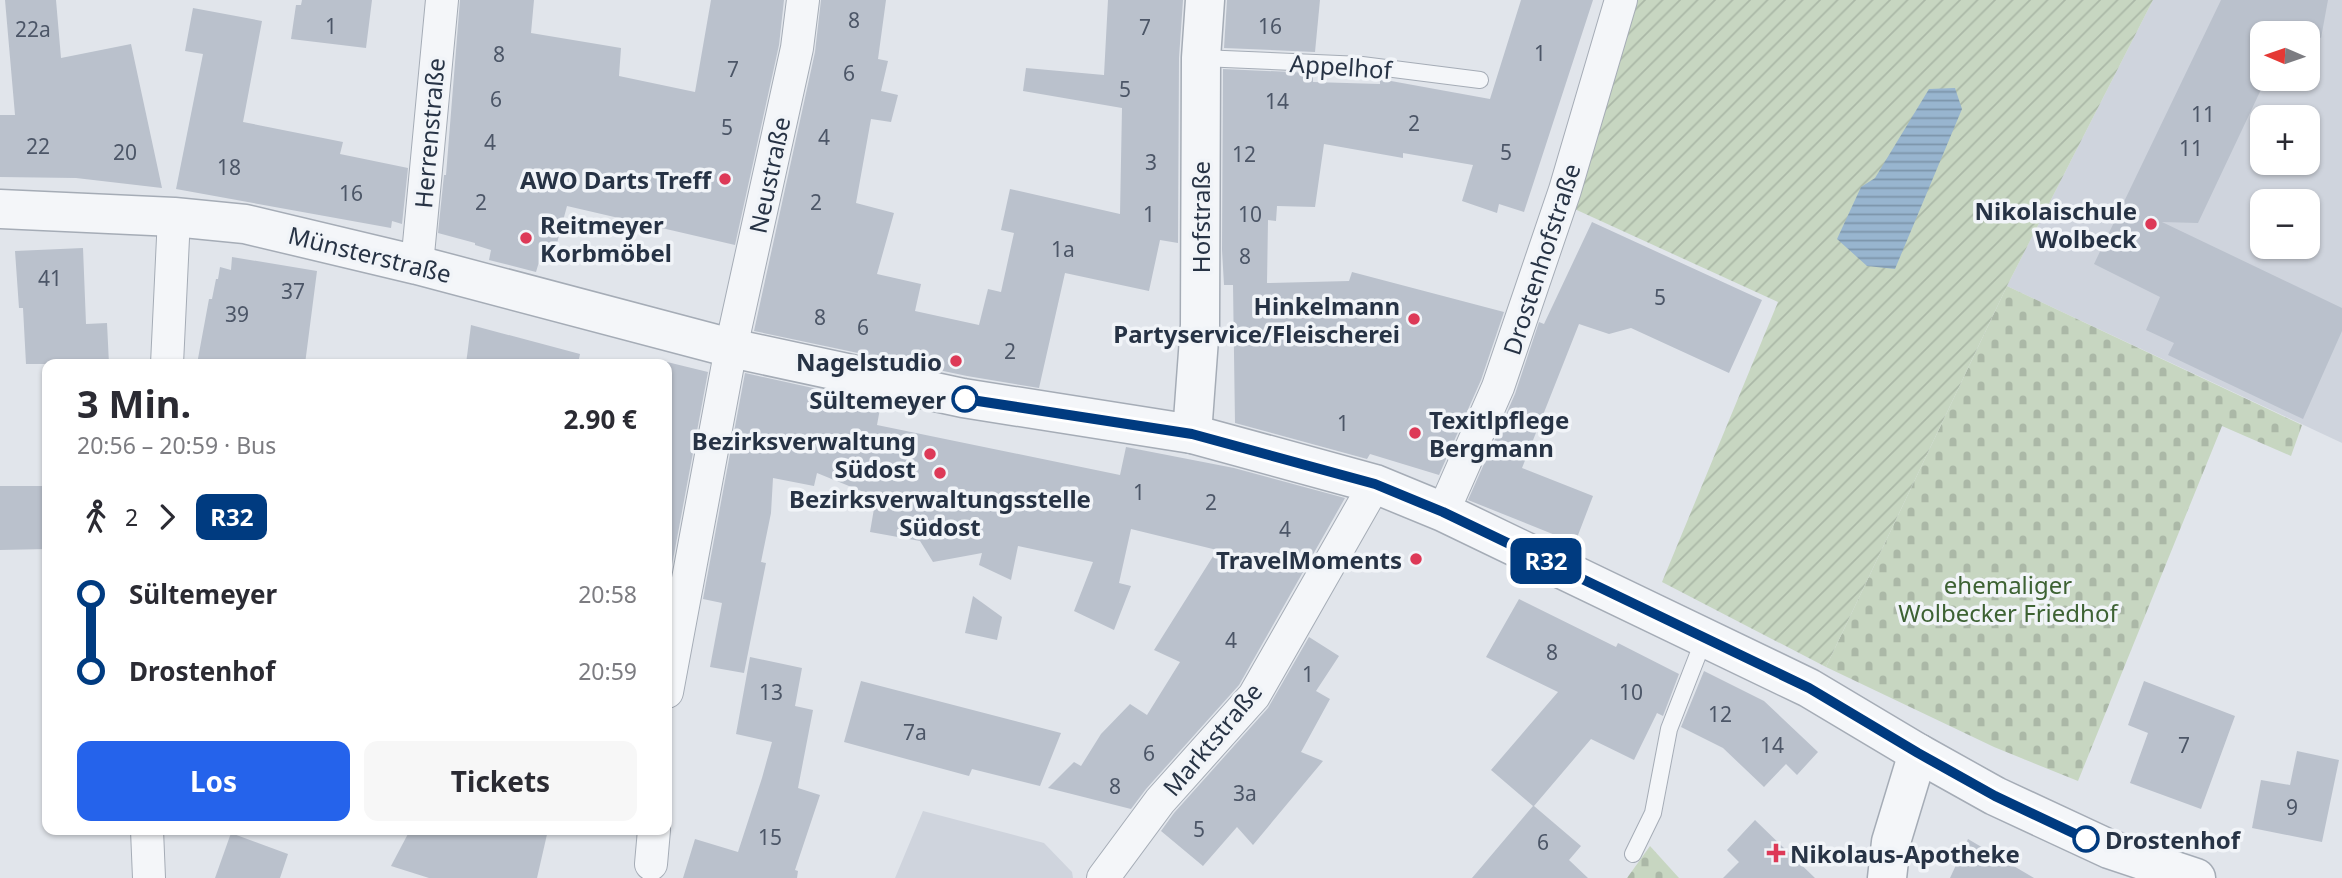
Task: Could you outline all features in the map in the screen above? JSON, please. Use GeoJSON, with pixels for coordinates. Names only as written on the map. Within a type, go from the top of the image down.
{"type":"FeatureCollection","features":[{"type":"Feature","properties":{"kind":"street","name":"Herrenstraße"},"geometry":{"type":"LineString","coordinates":[[417,265],[442,0]]}},
{"type":"Feature","properties":{"kind":"street","name":"Neustraße"},"geometry":{"type":"LineString","coordinates":[[731,348],[797,48],[803,0]]}},
{"type":"Feature","properties":{"kind":"street","name":"Hofstraße"},"geometry":{"type":"LineString","coordinates":[[1192,434],[1200,325],[1201,58],[1205,0]]}},
{"type":"Feature","properties":{"kind":"street","name":"Drostenhofstraße"},"geometry":{"type":"LineString","coordinates":[[1443,512],[1497,387],[1565,190],[1621,0]]}},
{"type":"Feature","properties":{"kind":"street","name":"Münsterstraße"},"geometry":{"type":"LineString","coordinates":[[0,209],[174,217],[245,224],[417,265],[731,348],[963,398],[1192,434],[1375,484],[1443,512],[1809,688],[1995,796],[2109,849],[2196,878]]}},
{"type":"Feature","properties":{"kind":"street"},"geometry":{"type":"LineString","coordinates":[[167,359],[174,217]]}},
{"type":"Feature","properties":{"kind":"street"},"geometry":{"type":"LineString","coordinates":[[672,665],[731,348]]}},
{"type":"Feature","properties":{"kind":"street","name":"Marktstraße"},"geometry":{"type":"LineString","coordinates":[[1103,878],[1160,801],[1254,696],[1375,484]]}},
{"type":"Feature","properties":{"kind":"street"},"geometry":{"type":"LineString","coordinates":[[1887,878],[1891,842],[1918,753]]}},
{"type":"Feature","properties":{"kind":"street"},"geometry":{"type":"LineString","coordinates":[[147,835],[149,878]]}},
{"type":"Feature","properties":{"kind":"street"},"geometry":{"type":"LineString","coordinates":[[651,864],[654,835]]}},
{"type":"Feature","properties":{"kind":"lane","name":"Appelhof"},"geometry":{"type":"LineString","coordinates":[[1201,58],[1362,65],[1480,80]]}},
{"type":"Feature","properties":{"kind":"lane"},"geometry":{"type":"LineString","coordinates":[[1633,854],[1653,813],[1669,729],[1705,637]]}},
{"type":"Feature","properties":{"kind":"shaded area","name":"Nikolaischule Wolbeck"},"geometry":{"type":"Polygon","coordinates":[[[2153,0],[2342,0],[2342,443],[2007,286],[2153,0]]]}},
{"type":"Feature","properties":{"kind":"shaded area"},"geometry":{"type":"Polygon","coordinates":[[[923,811],[1044,843],[1072,872],[1073,878],[895,878],[923,811]]]}},
{"type":"Feature","properties":{"kind":"green space"},"geometry":{"type":"Polygon","coordinates":[[[1637,0],[2153,0],[2007,286],[1826,667],[1662,582],[1778,302],[1568,206],[1637,0]]]}},
{"type":"Feature","properties":{"kind":"green space","name":"ehemaliger Wolbecker Friedhof"},"geometry":{"type":"Polygon","coordinates":[[[2007,286],[2302,425],[2291,456],[2222,426],[2078,781],[1994,747],[1826,667],[2007,286]]]}},
{"type":"Feature","properties":{"kind":"green space"},"geometry":{"type":"Polygon","coordinates":[[[1650,846],[1679,878],[1627,878],[1650,846]]]}},
{"type":"Feature","properties":{"kind":"water"},"geometry":{"type":"Polygon","coordinates":[[[1955,88],[1962,109],[1895,269],[1867,266],[1837,239],[1861,187],[1875,178],[1929,89],[1955,88]]]}},
{"type":"Feature","properties":{"kind":"building"},"geometry":{"type":"Polygon","coordinates":[[[5,0],[56,0],[61,58],[131,44],[162,188],[76,178],[0,177],[0,115],[15,115],[5,0]]]}},
{"type":"Feature","properties":{"kind":"building"},"geometry":{"type":"Polygon","coordinates":[[[302,0],[372,0],[366,48],[291,39],[296,5],[301,5],[302,0]]]}},
{"type":"Feature","properties":{"kind":"building"},"geometry":{"type":"Polygon","coordinates":[[[460,0],[534,0],[531,33],[621,48],[619,76],[695,92],[711,0],[784,0],[779,45],[735,245],[567,206],[553,258],[541,255],[536,272],[489,260],[491,250],[438,233],[446,175],[460,0]]]}},
{"type":"Feature","properties":{"kind":"building"},"geometry":{"type":"Polygon","coordinates":[[[821,0],[886,0],[878,59],[888,61],[881,91],[898,95],[891,122],[871,119],[856,203],[894,213],[877,274],[921,284],[915,311],[979,325],[988,289],[1001,292],[1014,233],[1001,230],[1010,189],[1120,214],[1122,108],[1023,91],[1026,68],[1104,75],[1108,0],[1183,0],[1179,58],[1178,243],[1160,240],[1149,291],[1065,273],[1039,388],[967,376],[754,331],[815,52],[821,0]]]}},
{"type":"Feature","properties":{"kind":"building"},"geometry":{"type":"Polygon","coordinates":[[[1227,0],[1320,0],[1315,52],[1224,48],[1227,0]]]}},
{"type":"Feature","properties":{"kind":"building"},"geometry":{"type":"Polygon","coordinates":[[[1521,0],[1593,0],[1524,212],[1499,204],[1497,213],[1462,201],[1473,165],[1403,153],[1403,158],[1324,144],[1315,207],[1277,206],[1276,221],[1268,220],[1267,283],[1349,281],[1352,272],[1504,312],[1481,380],[1439,475],[1370,454],[1367,459],[1235,423],[1233,285],[1224,285],[1222,250],[1223,69],[1313,73],[1313,82],[1380,84],[1380,79],[1490,99],[1521,0]]]}},
{"type":"Feature","properties":{"kind":"building"},"geometry":{"type":"Polygon","coordinates":[[[2221,0],[2328,0],[2321,38],[2320,21],[2250,21],[2250,91],[2260,91],[2254,105],[2250,105],[2250,113],[2198,223],[2162,222],[2342,308],[2342,331],[2303,419],[2168,355],[2174,343],[2146,330],[2160,297],[2094,264],[2221,0]]]}},
{"type":"Feature","properties":{"kind":"building"},"geometry":{"type":"Polygon","coordinates":[[[193,8],[262,21],[243,122],[343,142],[340,154],[408,168],[402,224],[392,221],[391,228],[176,189],[203,54],[185,51],[193,8]]]}},
{"type":"Feature","properties":{"kind":"building"},"geometry":{"type":"Polygon","coordinates":[[[1592,222],[1762,300],[1729,373],[1631,328],[1609,334],[1579,324],[1522,468],[1593,496],[1575,543],[1468,500],[1515,394],[1539,322],[1544,324],[1592,222]]]}},
{"type":"Feature","properties":{"kind":"building"},"geometry":{"type":"Polygon","coordinates":[[[83,248],[86,324],[107,323],[109,359],[42,359],[42,364],[26,364],[23,308],[19,308],[15,251],[83,248]]]}},
{"type":"Feature","properties":{"kind":"building"},"geometry":{"type":"Polygon","coordinates":[[[232,257],[317,271],[306,359],[198,359],[209,299],[212,299],[220,267],[231,270],[232,257]]]}},
{"type":"Feature","properties":{"kind":"building"},"geometry":{"type":"Polygon","coordinates":[[[471,325],[580,354],[579,359],[467,359],[471,325]]]}},
{"type":"Feature","properties":{"kind":"building"},"geometry":{"type":"Polygon","coordinates":[[[672,363],[708,372],[672,565],[672,363]]]}},
{"type":"Feature","properties":{"kind":"building"},"geometry":{"type":"Polygon","coordinates":[[[745,373],[881,403],[877,425],[1120,475],[1126,447],[1234,468],[1345,498],[1239,685],[1131,809],[1048,788],[1074,762],[1081,766],[1101,734],[1130,704],[1147,715],[1180,662],[1154,650],[1217,550],[1131,529],[1119,583],[1131,586],[1114,630],[1074,611],[1093,562],[1018,546],[1011,580],[979,565],[982,553],[933,562],[920,541],[870,532],[876,497],[817,473],[814,486],[773,478],[771,513],[761,562],[766,563],[744,673],[710,667],[722,603],[703,599],[745,373]]]}},
{"type":"Feature","properties":{"kind":"building"},"geometry":{"type":"Polygon","coordinates":[[[0,486],[42,486],[42,549],[0,550],[0,486]]]}},
{"type":"Feature","properties":{"kind":"building"},"geometry":{"type":"Polygon","coordinates":[[[973,596],[1002,617],[997,640],[965,633],[973,596]]]}},
{"type":"Feature","properties":{"kind":"building"},"geometry":{"type":"Polygon","coordinates":[[[1519,599],[1616,647],[1618,643],[1679,674],[1663,716],[1657,713],[1634,760],[1591,739],[1534,806],[1581,846],[1569,860],[1588,878],[1472,878],[1533,806],[1491,770],[1558,692],[1486,657],[1519,599]]]}},
{"type":"Feature","properties":{"kind":"building"},"geometry":{"type":"Polygon","coordinates":[[[1309,637],[1339,656],[1316,691],[1330,699],[1301,752],[1323,761],[1253,845],[1237,827],[1203,866],[1161,831],[1268,708],[1309,637]]]}},
{"type":"Feature","properties":{"kind":"building"},"geometry":{"type":"Polygon","coordinates":[[[750,657],[802,668],[795,706],[813,710],[798,788],[820,795],[795,870],[798,871],[797,878],[683,878],[695,839],[738,852],[762,778],[772,742],[736,734],[750,657]]]}},
{"type":"Feature","properties":{"kind":"building"},"geometry":{"type":"Polygon","coordinates":[[[1704,671],[1764,701],[1818,752],[1797,775],[1786,764],[1764,787],[1723,748],[1681,727],[1704,671]]]}},
{"type":"Feature","properties":{"kind":"building"},"geometry":{"type":"Polygon","coordinates":[[[861,681],[1061,733],[1040,786],[972,769],[969,776],[844,742],[861,681]]]}},
{"type":"Feature","properties":{"kind":"building"},"geometry":{"type":"Polygon","coordinates":[[[2144,681],[2235,716],[2201,809],[2130,783],[2148,733],[2128,725],[2144,681]]]}},
{"type":"Feature","properties":{"kind":"building"},"geometry":{"type":"Polygon","coordinates":[[[2297,751],[2339,760],[2322,842],[2252,828],[2261,780],[2290,785],[2297,751]]]}},
{"type":"Feature","properties":{"kind":"building"},"geometry":{"type":"Polygon","coordinates":[[[1755,820],[1815,878],[1723,878],[1739,862],[1727,850],[1755,820]]]}},
{"type":"Feature","properties":{"kind":"building"},"geometry":{"type":"Polygon","coordinates":[[[230,835],[288,854],[280,878],[215,878],[230,835]]]}},
{"type":"Feature","properties":{"kind":"building"},"geometry":{"type":"Polygon","coordinates":[[[407,835],[547,835],[537,878],[429,878],[391,866],[407,835]]]}},
{"type":"Feature","properties":{"kind":"building"},"geometry":{"type":"Polygon","coordinates":[[[1968,839],[2034,878],[1950,878],[1968,839]]]}},
{"type":"Feature","properties":{"kind":"bus line","name":"R32"},"geometry":{"type":"LineString","coordinates":[[965,399],[1192,434],[1375,484],[1443,512],[1809,688],[1995,796],[2086,839]]}},
{"type":"Feature","properties":{"kind":"place","name":"AWO Darts Treff"},"geometry":{"type":"Point","coordinates":[725,179]}},
{"type":"Feature","properties":{"kind":"place","name":"Nikolaischule Wolbeck"},"geometry":{"type":"Point","coordinates":[2151,224]}},
{"type":"Feature","properties":{"kind":"place","name":"Reitmeyer Korbmöbel"},"geometry":{"type":"Point","coordinates":[526,238]}},
{"type":"Feature","properties":{"kind":"place","name":"Hinkelmann Partyservice/Fleischerei"},"geometry":{"type":"Point","coordinates":[1414,319]}},
{"type":"Feature","properties":{"kind":"place","name":"Nagelstudio"},"geometry":{"type":"Point","coordinates":[956,361]}},
{"type":"Feature","properties":{"kind":"place","name":"Sültemeyer"},"geometry":{"type":"Point","coordinates":[965,399]}},
{"type":"Feature","properties":{"kind":"place","name":"Texitlpflege Bergmann"},"geometry":{"type":"Point","coordinates":[1415,433]}},
{"type":"Feature","properties":{"kind":"place","name":"Bezirksverwaltung Südost"},"geometry":{"type":"Point","coordinates":[930,454]}},
{"type":"Feature","properties":{"kind":"place","name":"Bezirksverwaltungsstelle Südost"},"geometry":{"type":"Point","coordinates":[940,473]}},
{"type":"Feature","properties":{"kind":"place","name":"TravelMoments"},"geometry":{"type":"Point","coordinates":[1416,559]}},
{"type":"Feature","properties":{"kind":"place","name":"Drostenhof"},"geometry":{"type":"Point","coordinates":[2086,839]}},
{"type":"Feature","properties":{"kind":"place","name":"Nikolaus-Apotheke"},"geometry":{"type":"Point","coordinates":[1776,853]}}]}
